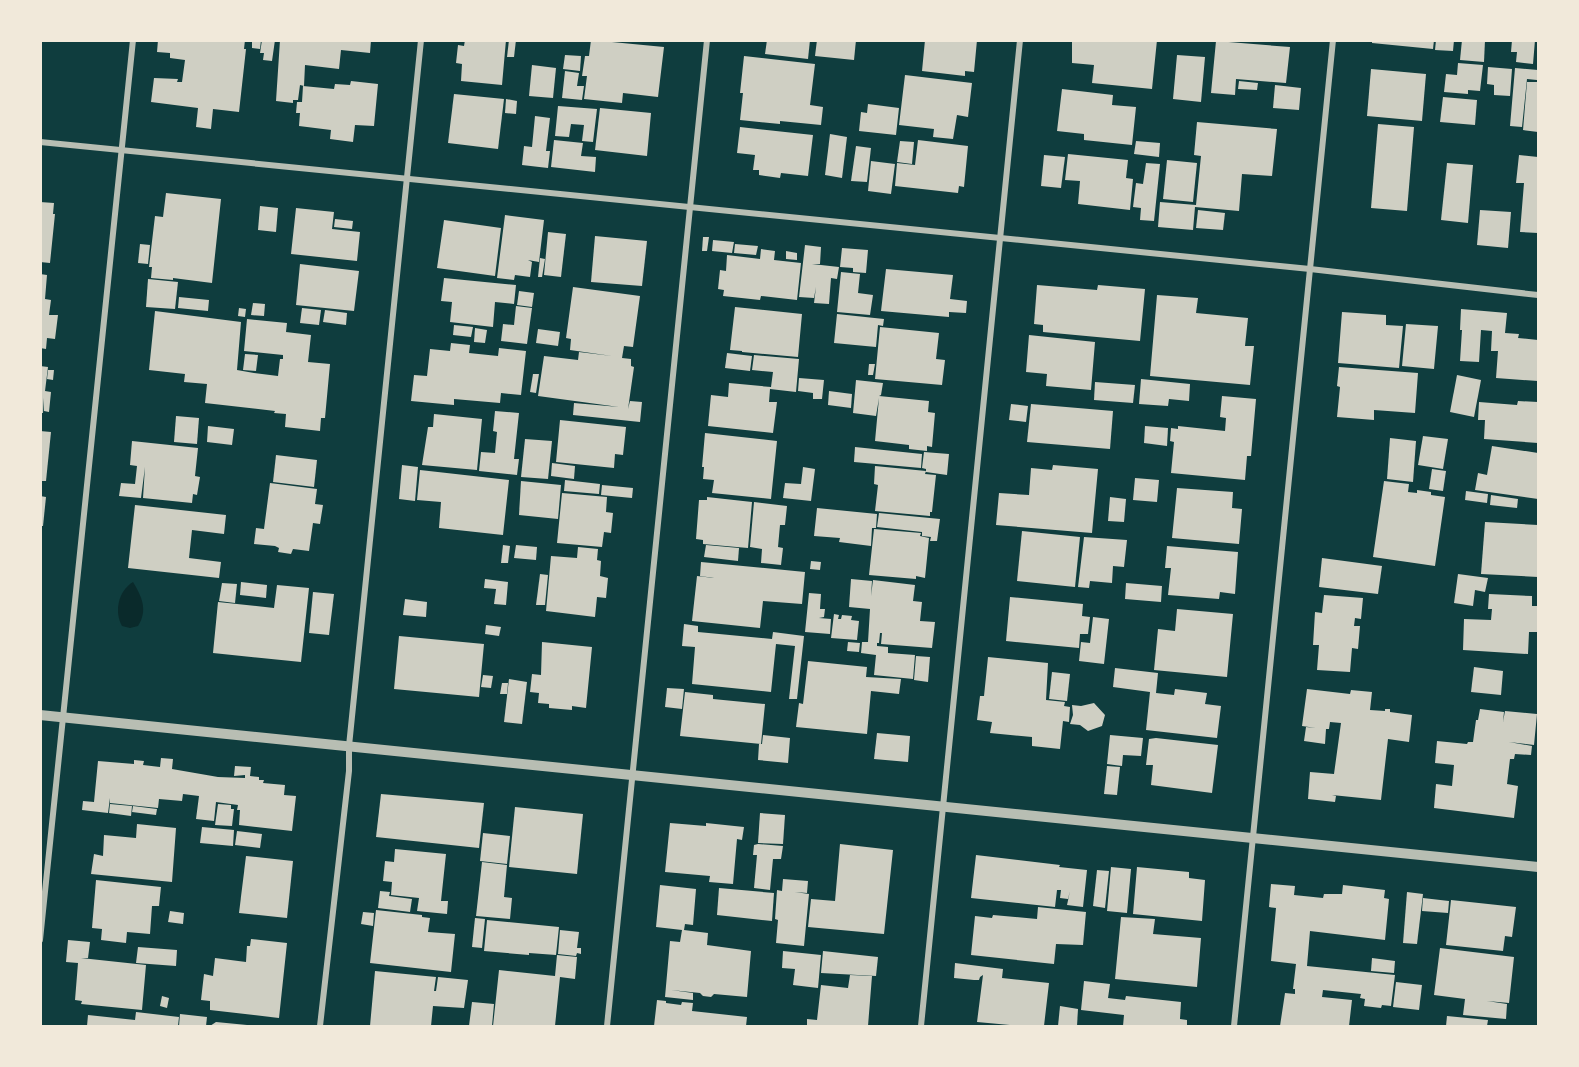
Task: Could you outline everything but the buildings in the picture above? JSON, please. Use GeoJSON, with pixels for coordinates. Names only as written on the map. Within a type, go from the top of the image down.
{"type":"FeatureCollection","features":[{"type":"Feature","properties":{"kind":"street"},"geometry":{"type":"LineString","coordinates":[[40,940],[133,40]]}},
{"type":"Feature","properties":{"kind":"street"},"geometry":{"type":"LineString","coordinates":[[320,1026],[349,771],[349,746],[421,40]]}},
{"type":"Feature","properties":{"kind":"street"},"geometry":{"type":"LineString","coordinates":[[607,1026],[707,40]]}},
{"type":"Feature","properties":{"kind":"street"},"geometry":{"type":"LineString","coordinates":[[921,1026],[1020,40]]}},
{"type":"Feature","properties":{"kind":"street"},"geometry":{"type":"LineString","coordinates":[[1234,1026],[1332,40]]}},
{"type":"Feature","properties":{"kind":"street"},"geometry":{"type":"LineString","coordinates":[[40,142],[1539,294]]}},
{"type":"Feature","properties":{"kind":"street"},"geometry":{"type":"LineString","coordinates":[[40,715],[1539,867]]}},
{"type":"Feature","properties":{"kind":"water"},"geometry":{"type":"Polygon","coordinates":[[[133,582],[141,598],[143,614],[138,626],[130,628],[122,626],[118,608],[121,596],[133,582]]]}}]}
